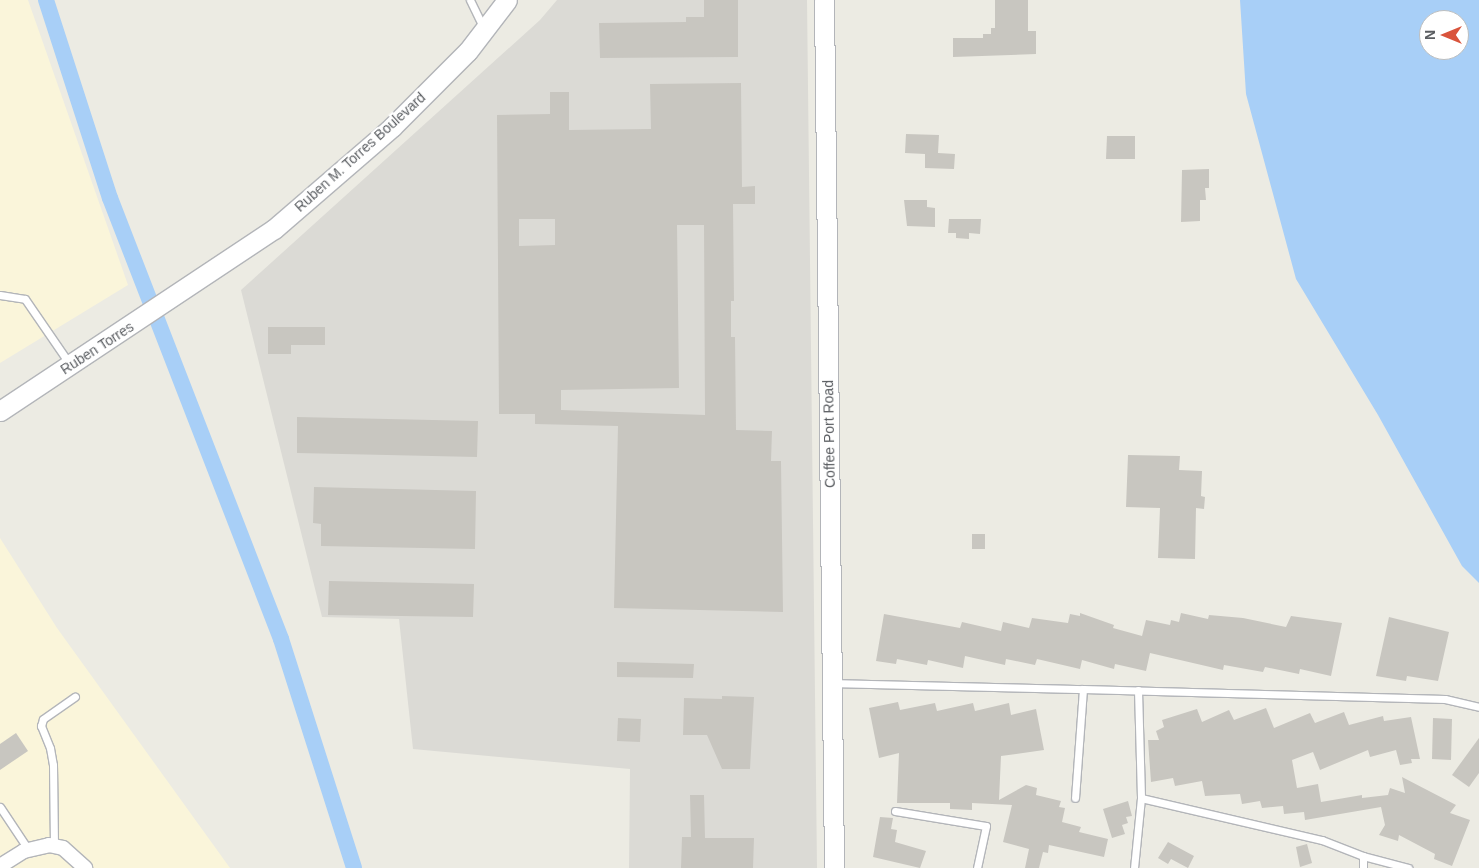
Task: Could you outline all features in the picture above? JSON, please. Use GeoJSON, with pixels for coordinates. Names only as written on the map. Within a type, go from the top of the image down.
{"type":"FeatureCollection","features":[{"type":"Feature","properties":{"kind":"street","name":"Ruben M. Torres Boulevard"},"geometry":{"type":"LineString","coordinates":[[193,283],[274,229],[353,162],[468,51],[507,0]]}},
{"type":"Feature","properties":{"kind":"street","name":"Coffee Port Road"},"geometry":{"type":"LineString","coordinates":[[824,0],[834,868]]}},
{"type":"Feature","properties":{"kind":"street","name":"Ruben Torres"},"geometry":{"type":"LineString","coordinates":[[0,411],[71,366],[193,283]]}},
{"type":"Feature","properties":{"kind":"street"},"geometry":{"type":"LineString","coordinates":[[0,866],[28,849],[54,846],[76,858],[85,868]]}},
{"type":"Feature","properties":{"kind":"lane"},"geometry":{"type":"LineString","coordinates":[[470,0],[484,30]]}},
{"type":"Feature","properties":{"kind":"lane"},"geometry":{"type":"LineString","coordinates":[[0,294],[25,299],[71,366]]}},
{"type":"Feature","properties":{"kind":"lane"},"geometry":{"type":"LineString","coordinates":[[832,683],[1445,699],[1479,707]]}},
{"type":"Feature","properties":{"kind":"lane"},"geometry":{"type":"LineString","coordinates":[[1075,798],[1083,689]]}},
{"type":"Feature","properties":{"kind":"lane"},"geometry":{"type":"LineString","coordinates":[[1134,868],[1141,798],[1138,690]]}},
{"type":"Feature","properties":{"kind":"lane"},"geometry":{"type":"LineString","coordinates":[[54,846],[53,765],[50,748],[41,726],[43,719],[75,697]]}},
{"type":"Feature","properties":{"kind":"lane"},"geometry":{"type":"LineString","coordinates":[[1141,798],[1322,840],[1363,856],[1408,868]]}},
{"type":"Feature","properties":{"kind":"lane"},"geometry":{"type":"LineString","coordinates":[[0,807],[28,849]]}},
{"type":"Feature","properties":{"kind":"lane"},"geometry":{"type":"LineString","coordinates":[[895,810],[986,826],[977,868]]}},
{"type":"Feature","properties":{"kind":"lane"},"geometry":{"type":"LineString","coordinates":[[1363,856],[1363,868]]}},
{"type":"Feature","properties":{"kind":"shaded area"},"geometry":{"type":"Polygon","coordinates":[[[0,0],[28,0],[128,285],[0,363],[0,0]]]}},
{"type":"Feature","properties":{"kind":"shaded area"},"geometry":{"type":"Polygon","coordinates":[[[557,0],[807,0],[817,868],[629,868],[630,769],[413,749],[399,619],[322,617],[241,290],[540,20],[557,0]]]}},
{"type":"Feature","properties":{"kind":"shaded area"},"geometry":{"type":"Polygon","coordinates":[[[0,538],[57,628],[230,868],[0,868],[0,538]]]}},
{"type":"Feature","properties":{"kind":"water"},"geometry":{"type":"Polygon","coordinates":[[[1240,0],[1479,0],[1479,583],[1462,566],[1378,415],[1296,279],[1246,94],[1240,0]]]}},
{"type":"Feature","properties":{"kind":"building"},"geometry":{"type":"Polygon","coordinates":[[[704,0],[738,0],[738,57],[600,58],[599,23],[686,22],[686,17],[704,17],[704,0]]]}},
{"type":"Feature","properties":{"kind":"building"},"geometry":{"type":"Polygon","coordinates":[[[995,0],[1028,0],[1028,31],[1036,31],[1036,54],[953,57],[953,38],[983,38],[983,34],[991,34],[991,28],[995,28],[995,0]]]}},
{"type":"Feature","properties":{"kind":"building"},"geometry":{"type":"Polygon","coordinates":[[[741,83],[742,187],[755,186],[755,204],[733,204],[734,301],[731,301],[731,337],[735,337],[736,430],[772,431],[771,461],[781,461],[783,612],[614,608],[618,426],[535,424],[535,414],[499,414],[497,115],[550,114],[550,92],[569,92],[569,130],[651,129],[650,84],[741,83]],[[519,219],[519,246],[555,245],[555,219],[519,219]],[[677,225],[679,388],[561,390],[561,410],[705,415],[704,225],[677,225]]]}},
{"type":"Feature","properties":{"kind":"building"},"geometry":{"type":"Polygon","coordinates":[[[906,134],[939,135],[938,153],[955,154],[954,169],[925,168],[925,154],[905,153],[906,134]]]}},
{"type":"Feature","properties":{"kind":"building"},"geometry":{"type":"Polygon","coordinates":[[[1107,136],[1135,136],[1135,159],[1106,159],[1107,136]]]}},
{"type":"Feature","properties":{"kind":"building"},"geometry":{"type":"Polygon","coordinates":[[[1209,169],[1209,188],[1205,188],[1206,200],[1200,200],[1200,221],[1181,222],[1182,170],[1209,169]]]}},
{"type":"Feature","properties":{"kind":"building"},"geometry":{"type":"Polygon","coordinates":[[[904,200],[927,200],[927,207],[935,208],[935,227],[907,226],[904,200]]]}},
{"type":"Feature","properties":{"kind":"building"},"geometry":{"type":"Polygon","coordinates":[[[949,219],[981,219],[980,234],[969,233],[969,239],[956,238],[956,233],[948,233],[949,219]]]}},
{"type":"Feature","properties":{"kind":"building"},"geometry":{"type":"Polygon","coordinates":[[[268,327],[325,327],[325,345],[291,345],[291,354],[268,354],[268,327]]]}},
{"type":"Feature","properties":{"kind":"building"},"geometry":{"type":"Polygon","coordinates":[[[297,417],[478,421],[477,457],[297,453],[297,417]]]}},
{"type":"Feature","properties":{"kind":"building"},"geometry":{"type":"Polygon","coordinates":[[[1128,455],[1180,456],[1179,470],[1202,471],[1201,496],[1205,497],[1204,509],[1196,508],[1195,559],[1158,558],[1160,508],[1126,507],[1128,455]]]}},
{"type":"Feature","properties":{"kind":"building"},"geometry":{"type":"Polygon","coordinates":[[[314,487],[476,491],[475,549],[321,546],[321,524],[313,523],[314,487]]]}},
{"type":"Feature","properties":{"kind":"building"},"geometry":{"type":"Polygon","coordinates":[[[972,534],[985,534],[985,549],[972,549],[972,534]]]}},
{"type":"Feature","properties":{"kind":"building"},"geometry":{"type":"Polygon","coordinates":[[[329,581],[474,584],[473,617],[328,615],[329,581]]]}},
{"type":"Feature","properties":{"kind":"building"},"geometry":{"type":"Polygon","coordinates":[[[1080,613],[1114,625],[1113,628],[1142,636],[1146,620],[1170,625],[1171,620],[1179,622],[1181,613],[1208,619],[1209,615],[1243,618],[1286,627],[1291,616],[1342,623],[1331,676],[1300,669],[1299,674],[1265,667],[1263,672],[1224,665],[1223,670],[1150,653],[1146,671],[1115,664],[1114,669],[1082,660],[1080,669],[1037,659],[1035,665],[1006,659],[1005,665],[965,656],[963,668],[928,660],[927,665],[897,659],[896,664],[876,661],[884,614],[960,628],[962,622],[1001,631],[1003,622],[1029,628],[1032,618],[1068,623],[1070,614],[1080,616],[1080,613]]]}},
{"type":"Feature","properties":{"kind":"building"},"geometry":{"type":"Polygon","coordinates":[[[1389,617],[1449,632],[1438,681],[1407,676],[1406,681],[1376,676],[1389,617]]]}},
{"type":"Feature","properties":{"kind":"building"},"geometry":{"type":"Polygon","coordinates":[[[617,662],[694,664],[693,678],[617,677],[617,662]]]}},
{"type":"Feature","properties":{"kind":"building"},"geometry":{"type":"Polygon","coordinates":[[[722,696],[754,697],[750,769],[722,769],[707,735],[683,735],[684,698],[722,699],[722,696]]]}},
{"type":"Feature","properties":{"kind":"building"},"geometry":{"type":"Polygon","coordinates":[[[898,702],[900,710],[935,703],[937,711],[973,703],[975,711],[1009,703],[1011,715],[1036,709],[1044,750],[1001,756],[999,800],[1026,785],[1037,788],[1036,795],[1061,801],[1059,807],[1065,808],[1062,822],[1081,827],[1079,832],[1108,839],[1104,857],[1049,845],[1048,853],[1043,852],[1039,868],[1025,868],[1029,849],[1003,842],[1012,805],[972,803],[972,810],[950,809],[950,803],[897,803],[899,753],[879,758],[869,708],[898,702]]]}},
{"type":"Feature","properties":{"kind":"building"},"geometry":{"type":"Polygon","coordinates":[[[1266,708],[1274,728],[1310,713],[1315,723],[1344,712],[1349,725],[1383,716],[1384,721],[1411,717],[1420,759],[1411,759],[1412,763],[1400,765],[1396,750],[1370,757],[1368,750],[1320,770],[1313,752],[1292,760],[1297,788],[1318,784],[1321,802],[1362,795],[1362,798],[1388,795],[1390,788],[1405,793],[1402,777],[1456,805],[1450,813],[1470,820],[1452,866],[1434,859],[1435,854],[1399,835],[1398,841],[1379,835],[1385,825],[1381,807],[1305,820],[1304,812],[1284,814],[1283,806],[1262,808],[1260,801],[1242,804],[1240,794],[1205,796],[1202,781],[1175,786],[1173,778],[1151,782],[1148,740],[1159,740],[1156,731],[1164,727],[1162,720],[1197,709],[1202,722],[1229,710],[1234,720],[1266,708]]]}},
{"type":"Feature","properties":{"kind":"building"},"geometry":{"type":"Polygon","coordinates":[[[618,718],[641,719],[640,742],[617,741],[618,718]]]}},
{"type":"Feature","properties":{"kind":"building"},"geometry":{"type":"Polygon","coordinates":[[[1433,718],[1452,719],[1451,760],[1432,759],[1433,718]]]}},
{"type":"Feature","properties":{"kind":"building"},"geometry":{"type":"Polygon","coordinates":[[[16,733],[28,751],[0,770],[0,744],[16,733]]]}},
{"type":"Feature","properties":{"kind":"building"},"geometry":{"type":"Polygon","coordinates":[[[1479,738],[1479,773],[1469,787],[1452,775],[1479,738]]]}},
{"type":"Feature","properties":{"kind":"building"},"geometry":{"type":"Polygon","coordinates":[[[690,795],[704,795],[705,838],[754,838],[753,868],[681,868],[682,837],[691,837],[690,795]]]}},
{"type":"Feature","properties":{"kind":"building"},"geometry":{"type":"Polygon","coordinates":[[[1128,801],[1132,816],[1126,817],[1128,823],[1122,825],[1125,834],[1112,838],[1103,809],[1128,801]]]}},
{"type":"Feature","properties":{"kind":"building"},"geometry":{"type":"Polygon","coordinates":[[[880,817],[893,818],[891,829],[897,830],[895,842],[926,851],[920,868],[873,857],[880,817]]]}},
{"type":"Feature","properties":{"kind":"building"},"geometry":{"type":"Polygon","coordinates":[[[1168,842],[1194,856],[1188,868],[1171,859],[1168,864],[1158,858],[1168,842]]]}},
{"type":"Feature","properties":{"kind":"building"},"geometry":{"type":"Polygon","coordinates":[[[1307,844],[1312,863],[1300,867],[1296,847],[1307,844]]]}},
{"type":"Feature","properties":{"kind":"waterway"},"geometry":{"type":"LineString","coordinates":[[46,0],[110,198],[281,639],[354,868]]}}]}
